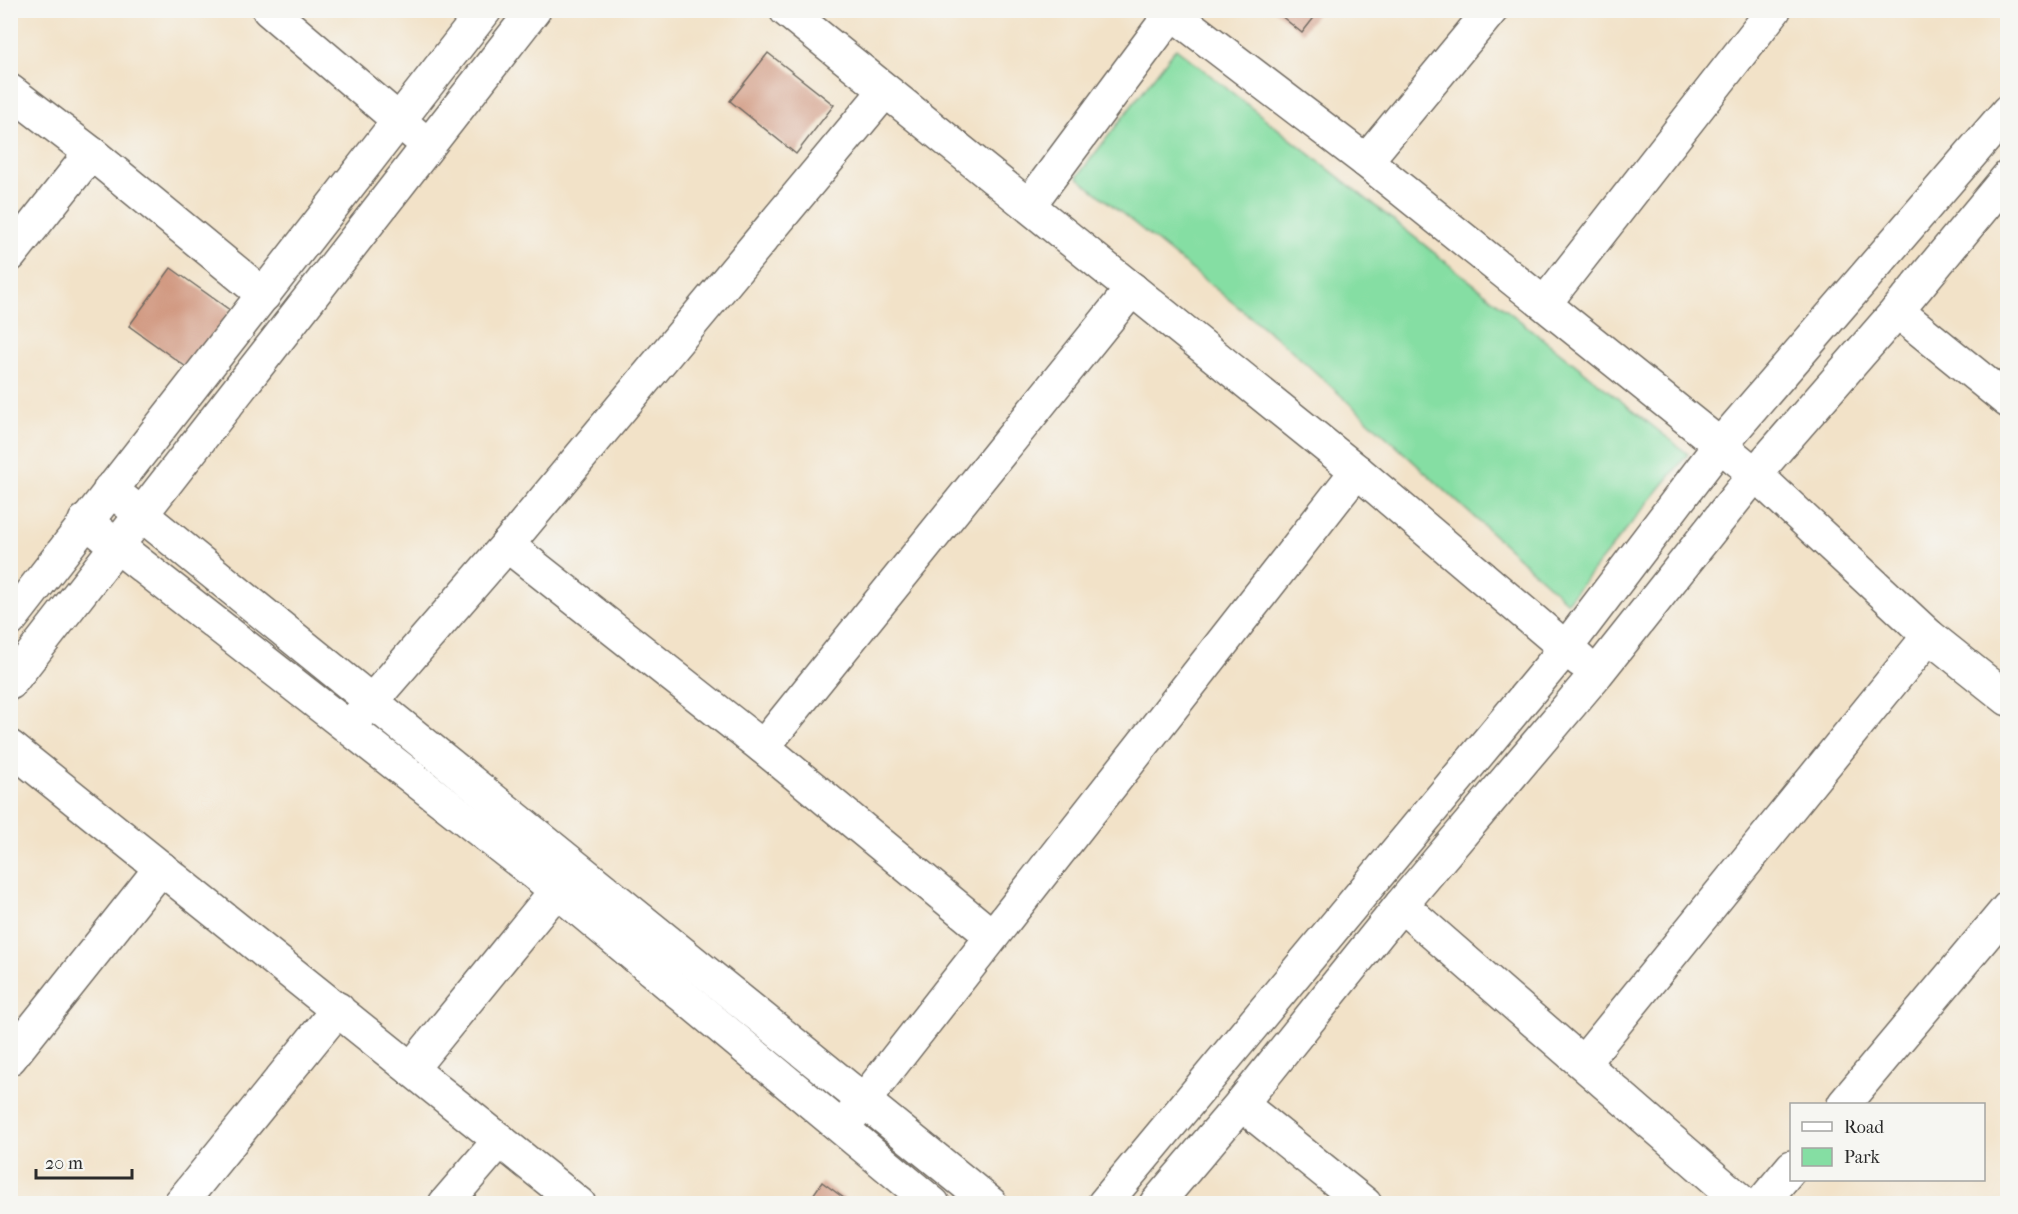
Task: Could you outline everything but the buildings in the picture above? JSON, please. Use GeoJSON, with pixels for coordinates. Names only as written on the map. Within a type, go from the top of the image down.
{"type":"FeatureCollection","features":[{"type":"Feature","properties":{"kind":"street"},"geometry":{"type":"LineString","coordinates":[[269,10],[429,145]]}},
{"type":"Feature","properties":{"kind":"street"},"geometry":{"type":"LineString","coordinates":[[10,620],[485,10]]}},
{"type":"Feature","properties":{"kind":"street"},"geometry":{"type":"LineString","coordinates":[[10,683],[534,10]]}},
{"type":"Feature","properties":{"kind":"street"},"geometry":{"type":"LineString","coordinates":[[786,10],[1357,471],[1565,649],[1597,673]]}},
{"type":"Feature","properties":{"kind":"street"},"geometry":{"type":"LineString","coordinates":[[1366,161],[1491,10]]}},
{"type":"Feature","properties":{"kind":"street"},"geometry":{"type":"LineString","coordinates":[[1545,303],[1774,10]]}},
{"type":"Feature","properties":{"kind":"street"},"geometry":{"type":"LineString","coordinates":[[1029,205],[1171,11],[1366,161],[1720,445],[1755,474],[1929,636],[2007,699]]}},
{"type":"Feature","properties":{"kind":"street"},"geometry":{"type":"LineString","coordinates":[[10,91],[91,153],[264,295]]}},
{"type":"Feature","properties":{"kind":"street"},"geometry":{"type":"LineString","coordinates":[[348,728],[507,545],[885,91]]}},
{"type":"Feature","properties":{"kind":"street"},"geometry":{"type":"LineString","coordinates":[[1104,1203],[1565,649],[1720,445],[2007,111]]}},
{"type":"Feature","properties":{"kind":"street"},"geometry":{"type":"LineString","coordinates":[[10,255],[91,153]]}},
{"type":"Feature","properties":{"kind":"street"},"geometry":{"type":"LineString","coordinates":[[1156,1203],[1241,1104],[1401,905],[1597,673],[1755,474],[1897,311],[2007,177]]}},
{"type":"Feature","properties":{"kind":"street"},"geometry":{"type":"LineString","coordinates":[[763,747],[1132,289]]}},
{"type":"Feature","properties":{"kind":"street"},"geometry":{"type":"LineString","coordinates":[[1897,311],[2007,401]]}},
{"type":"Feature","properties":{"kind":"street"},"geometry":{"type":"LineString","coordinates":[[842,1128],[1357,471]]}},
{"type":"Feature","properties":{"kind":"street"},"geometry":{"type":"LineString","coordinates":[[110,489],[371,702],[842,1128],[933,1203]]}},
{"type":"Feature","properties":{"kind":"street"},"geometry":{"type":"LineString","coordinates":[[85,521],[348,728],[566,880],[864,1101],[991,1203]]}},
{"type":"Feature","properties":{"kind":"street"},"geometry":{"type":"LineString","coordinates":[[507,545],[763,747],[992,936]]}},
{"type":"Feature","properties":{"kind":"street"},"geometry":{"type":"LineString","coordinates":[[1583,1064],[1929,636]]}},
{"type":"Feature","properties":{"kind":"street"},"geometry":{"type":"LineString","coordinates":[[10,747],[579,1203]]}},
{"type":"Feature","properties":{"kind":"street"},"geometry":{"type":"LineString","coordinates":[[10,1058],[161,867]]}},
{"type":"Feature","properties":{"kind":"street"},"geometry":{"type":"LineString","coordinates":[[411,1069],[566,880]]}},
{"type":"Feature","properties":{"kind":"street"},"geometry":{"type":"LineString","coordinates":[[1401,905],[1744,1203]]}},
{"type":"Feature","properties":{"kind":"street"},"geometry":{"type":"LineString","coordinates":[[1845,1103],[2007,908]]}},
{"type":"Feature","properties":{"kind":"street"},"geometry":{"type":"LineString","coordinates":[[180,1203],[338,1010]]}},
{"type":"Feature","properties":{"kind":"street"},"geometry":{"type":"LineString","coordinates":[[1241,1104],[1365,1203]]}},
{"type":"Feature","properties":{"kind":"street"},"geometry":{"type":"LineString","coordinates":[[445,1203],[500,1140]]}},
{"type":"Feature","properties":{"kind":"street"},"geometry":{"type":"LineString","coordinates":[[1761,1203],[1790,1168]]}},
{"type":"Feature","properties":{"kind":"green space"},"geometry":{"type":"Polygon","coordinates":[[[1176,48],[1688,454],[1567,602],[1289,348],[1077,177],[1176,48]]]}}]}
